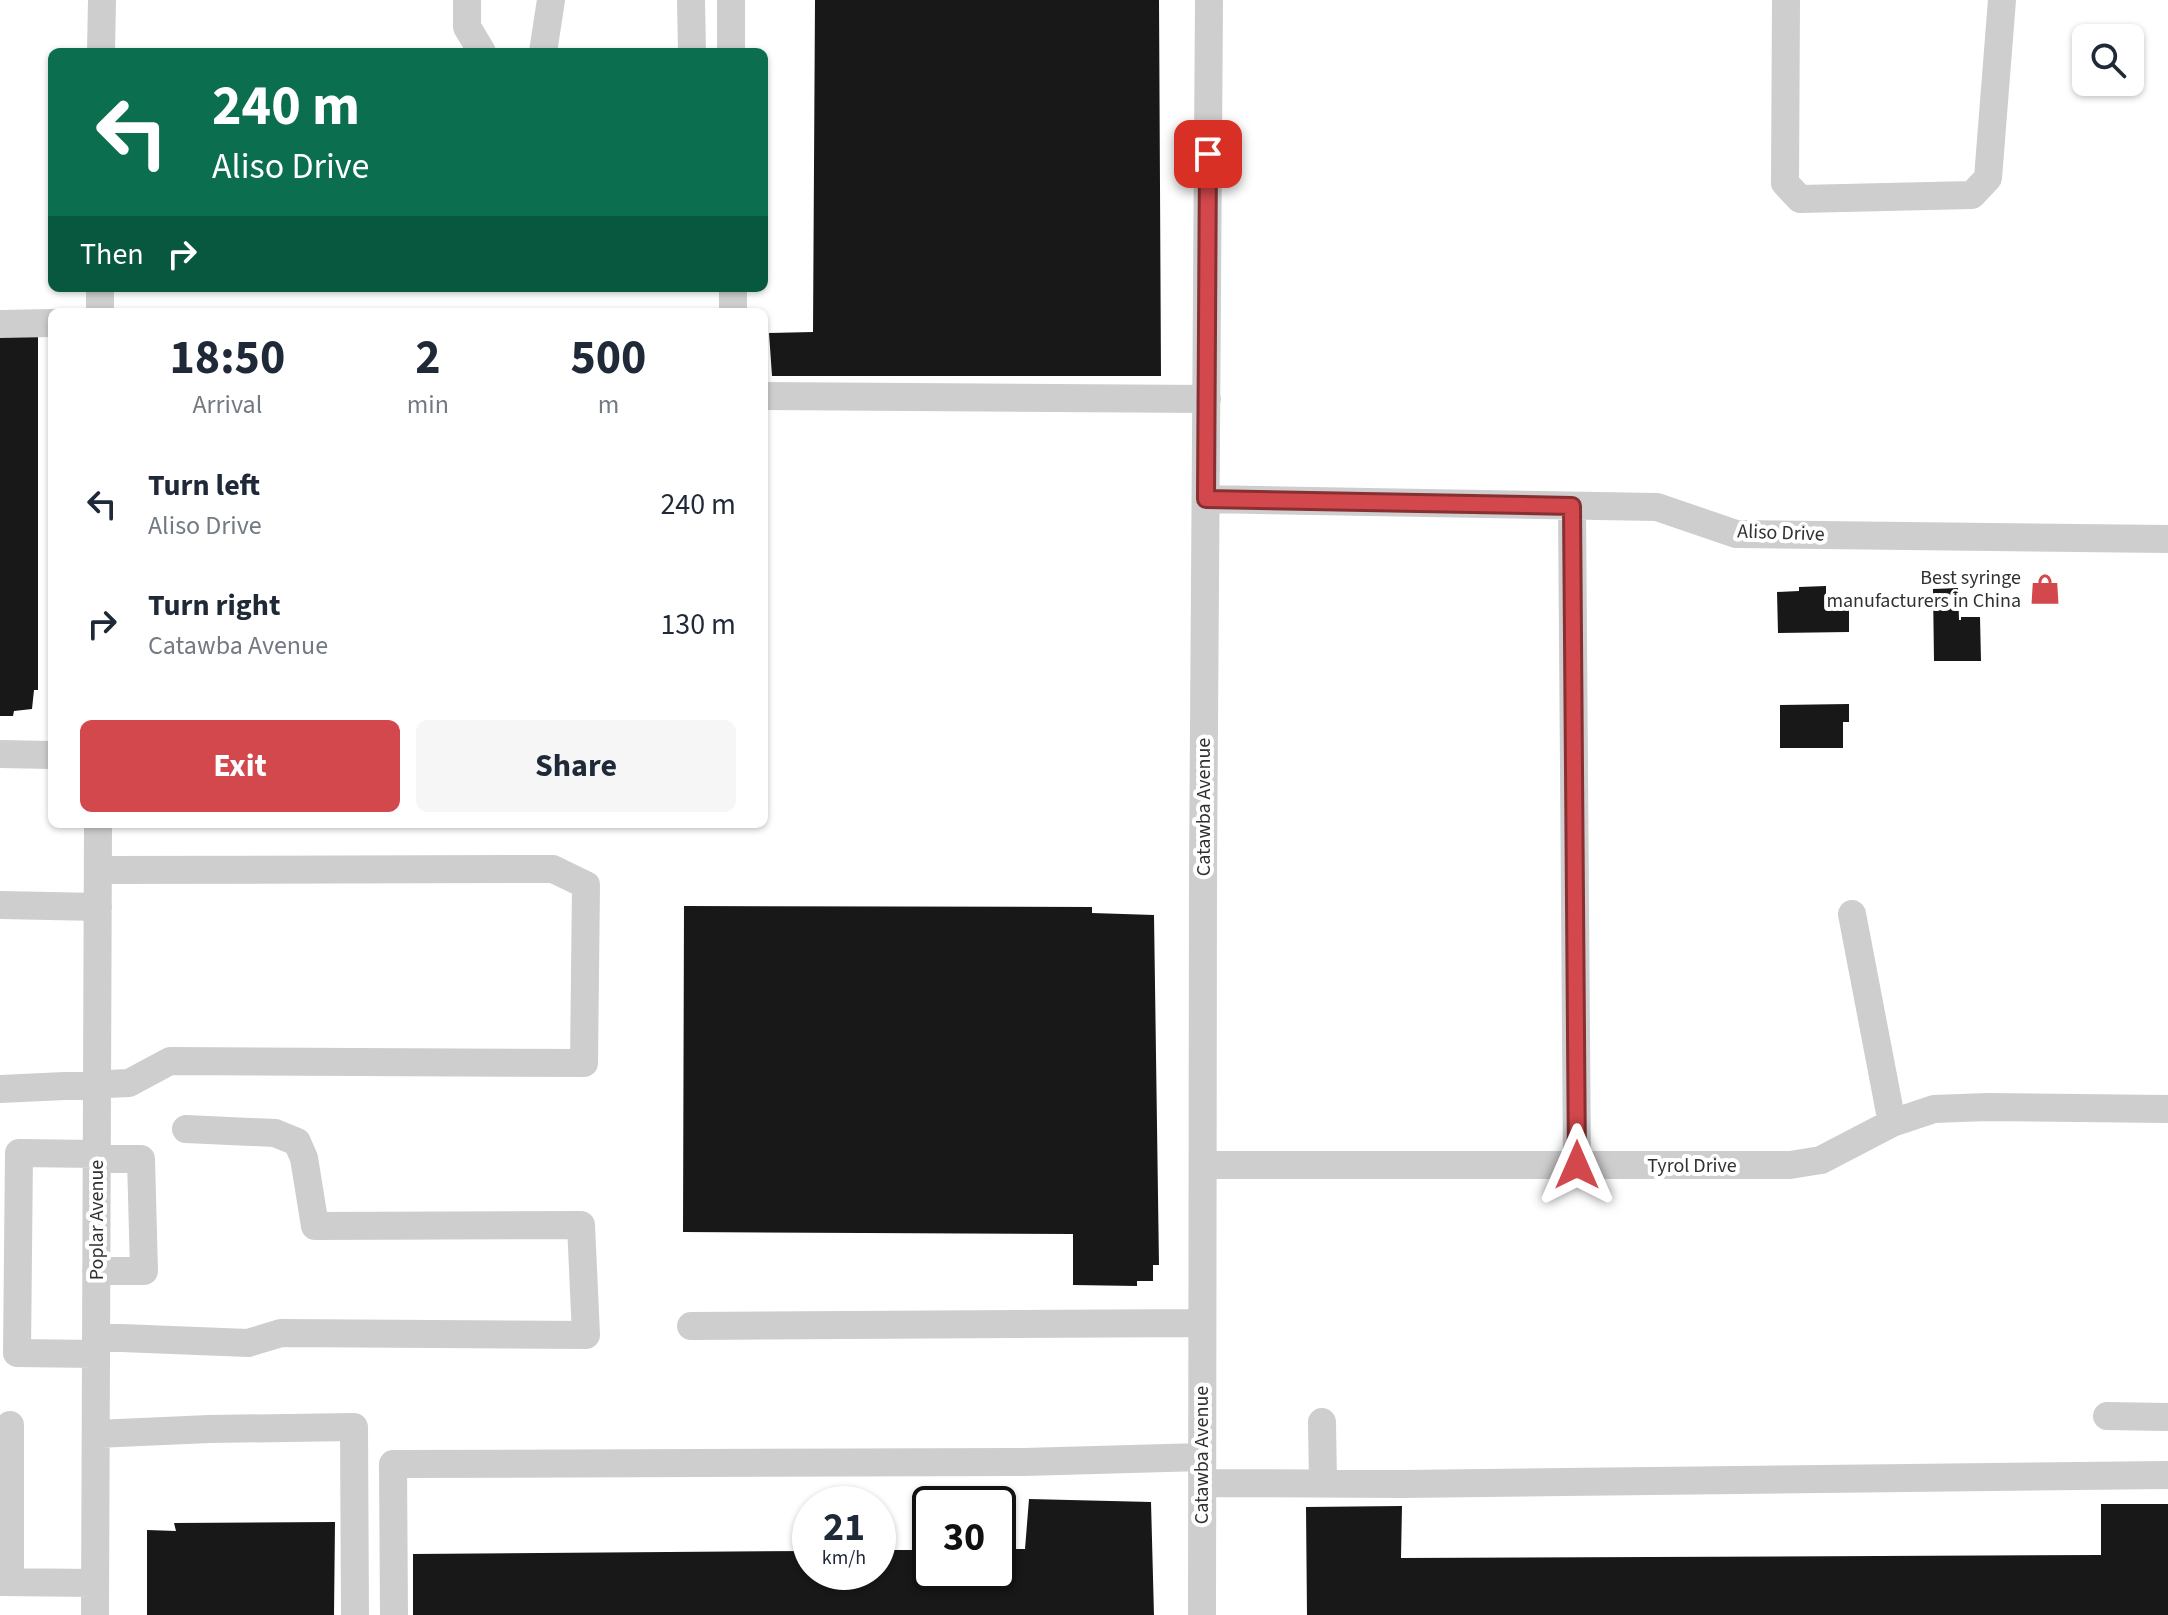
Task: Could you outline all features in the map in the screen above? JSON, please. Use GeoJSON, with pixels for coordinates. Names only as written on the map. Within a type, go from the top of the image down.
{"type":"FeatureCollection","features":[{"type":"Feature","properties":{"kind":"street"},"geometry":{"type":"LineString","coordinates":[[101,48],[102,0]]}},
{"type":"Feature","properties":{"kind":"street"},"geometry":{"type":"LineString","coordinates":[[467,0],[467,27],[480,48]]}},
{"type":"Feature","properties":{"kind":"street"},"geometry":{"type":"LineString","coordinates":[[544,48],[551,0]]}},
{"type":"Feature","properties":{"kind":"street"},"geometry":{"type":"LineString","coordinates":[[691,0],[692,48]]}},
{"type":"Feature","properties":{"kind":"street"},"geometry":{"type":"LineString","coordinates":[[731,0],[731,48]]}},
{"type":"Feature","properties":{"kind":"street","name":"Catawba Avenue"},"geometry":{"type":"LineString","coordinates":[[1202,1615],[1209,0]]}},
{"type":"Feature","properties":{"kind":"street"},"geometry":{"type":"LineString","coordinates":[[1786,0],[1785,183],[1800,199],[1972,195],[1988,178],[2002,0]]}},
{"type":"Feature","properties":{"kind":"street"},"geometry":{"type":"LineString","coordinates":[[0,324],[48,323]]}},
{"type":"Feature","properties":{"kind":"street"},"geometry":{"type":"LineString","coordinates":[[768,396],[1207,399]]}},
{"type":"Feature","properties":{"kind":"street","name":"Aliso Drive"},"geometry":{"type":"LineString","coordinates":[[1206,499],[1657,507],[1736,534],[2168,539]]}},
{"type":"Feature","properties":{"kind":"street"},"geometry":{"type":"LineString","coordinates":[[1572,506],[1577,1165]]}},
{"type":"Feature","properties":{"kind":"street"},"geometry":{"type":"LineString","coordinates":[[0,754],[48,755]]}},
{"type":"Feature","properties":{"kind":"street","name":"Poplar Avenue"},"geometry":{"type":"LineString","coordinates":[[95,1615],[98,828]]}},
{"type":"Feature","properties":{"kind":"street"},"geometry":{"type":"LineString","coordinates":[[0,1089],[129,1083],[170,1061],[584,1063],[586,885],[553,869],[98,870]]}},
{"type":"Feature","properties":{"kind":"street"},"geometry":{"type":"LineString","coordinates":[[0,905],[98,907]]}},
{"type":"Feature","properties":{"kind":"street"},"geometry":{"type":"LineString","coordinates":[[1852,914],[1892,1123]]}},
{"type":"Feature","properties":{"kind":"street","name":"Tyrol Drive"},"geometry":{"type":"LineString","coordinates":[[1203,1165],[1790,1165],[1821,1160],[1892,1123],[1934,1109],[2168,1109]]}},
{"type":"Feature","properties":{"kind":"street"},"geometry":{"type":"LineString","coordinates":[[96,1271],[144,1271],[141,1159],[19,1153],[9,1177],[8,1353],[96,1346],[248,1343],[281,1333],[586,1335],[581,1225],[315,1226],[304,1158],[297,1142],[275,1133],[186,1129]]}},
{"type":"Feature","properties":{"kind":"street"},"geometry":{"type":"LineString","coordinates":[[691,1326],[1202,1323]]}},
{"type":"Feature","properties":{"kind":"street"},"geometry":{"type":"LineString","coordinates":[[2107,1416],[2168,1417]]}},
{"type":"Feature","properties":{"kind":"street"},"geometry":{"type":"LineString","coordinates":[[1322,1422],[1323,1483]]}},
{"type":"Feature","properties":{"kind":"street"},"geometry":{"type":"LineString","coordinates":[[10,1425],[5,1582],[95,1583]]}},
{"type":"Feature","properties":{"kind":"street"},"geometry":{"type":"LineString","coordinates":[[96,1434],[354,1427],[355,1615]]}},
{"type":"Feature","properties":{"kind":"street"},"geometry":{"type":"LineString","coordinates":[[394,1615],[393,1464],[1024,1462],[1202,1470],[1323,1483],[2168,1475]]}},
{"type":"Feature","properties":{"kind":"building"},"geometry":{"type":"Polygon","coordinates":[[[815,0],[1159,0],[1161,376],[772,376],[769,333],[813,332],[815,0]]]}},
{"type":"Feature","properties":{"kind":"building"},"geometry":{"type":"Polygon","coordinates":[[[0,336],[38,336],[38,690],[34,690],[32,709],[14,711],[13,716],[0,716],[0,336]]]}},
{"type":"Feature","properties":{"kind":"building"},"geometry":{"type":"Polygon","coordinates":[[[1826,586],[1826,604],[1849,604],[1849,632],[1778,633],[1777,592],[1826,586]]]}},
{"type":"Feature","properties":{"kind":"building"},"geometry":{"type":"Polygon","coordinates":[[[1958,588],[1959,620],[1961,617],[1980,617],[1981,661],[1934,661],[1933,589],[1958,588]]]}},
{"type":"Feature","properties":{"kind":"building"},"geometry":{"type":"Polygon","coordinates":[[[1849,704],[1849,722],[1843,722],[1843,748],[1780,748],[1780,705],[1849,704]]]}},
{"type":"Feature","properties":{"kind":"building"},"geometry":{"type":"Polygon","coordinates":[[[684,906],[1092,907],[1092,913],[1154,915],[1159,1265],[1153,1265],[1153,1281],[1137,1281],[1137,1286],[1073,1285],[1073,1234],[683,1232],[684,906]]]}},
{"type":"Feature","properties":{"kind":"building"},"geometry":{"type":"Polygon","coordinates":[[[1029,1499],[1151,1502],[1154,1615],[413,1615],[413,1554],[792,1551],[792,1590],[896,1590],[896,1550],[912,1550],[912,1590],[1016,1590],[1016,1549],[1025,1549],[1029,1499]]]}},
{"type":"Feature","properties":{"kind":"building"},"geometry":{"type":"Polygon","coordinates":[[[2101,1504],[2168,1504],[2168,1615],[1307,1615],[1306,1507],[1402,1506],[1401,1558],[2101,1555],[2101,1504]]]}},
{"type":"Feature","properties":{"kind":"building"},"geometry":{"type":"Polygon","coordinates":[[[335,1522],[334,1615],[147,1615],[147,1530],[176,1531],[174,1523],[335,1522]]]}},
{"type":"Feature","properties":{"kind":"place","name":"Best syringe manufacturers in China"},"geometry":{"type":"Point","coordinates":[2045,589]}},
{"type":"Feature","properties":{"kind":"route"},"geometry":{"type":"LineString","coordinates":[[1208,154],[1206,499],[1572,506],[1577,1165]]}}]}
